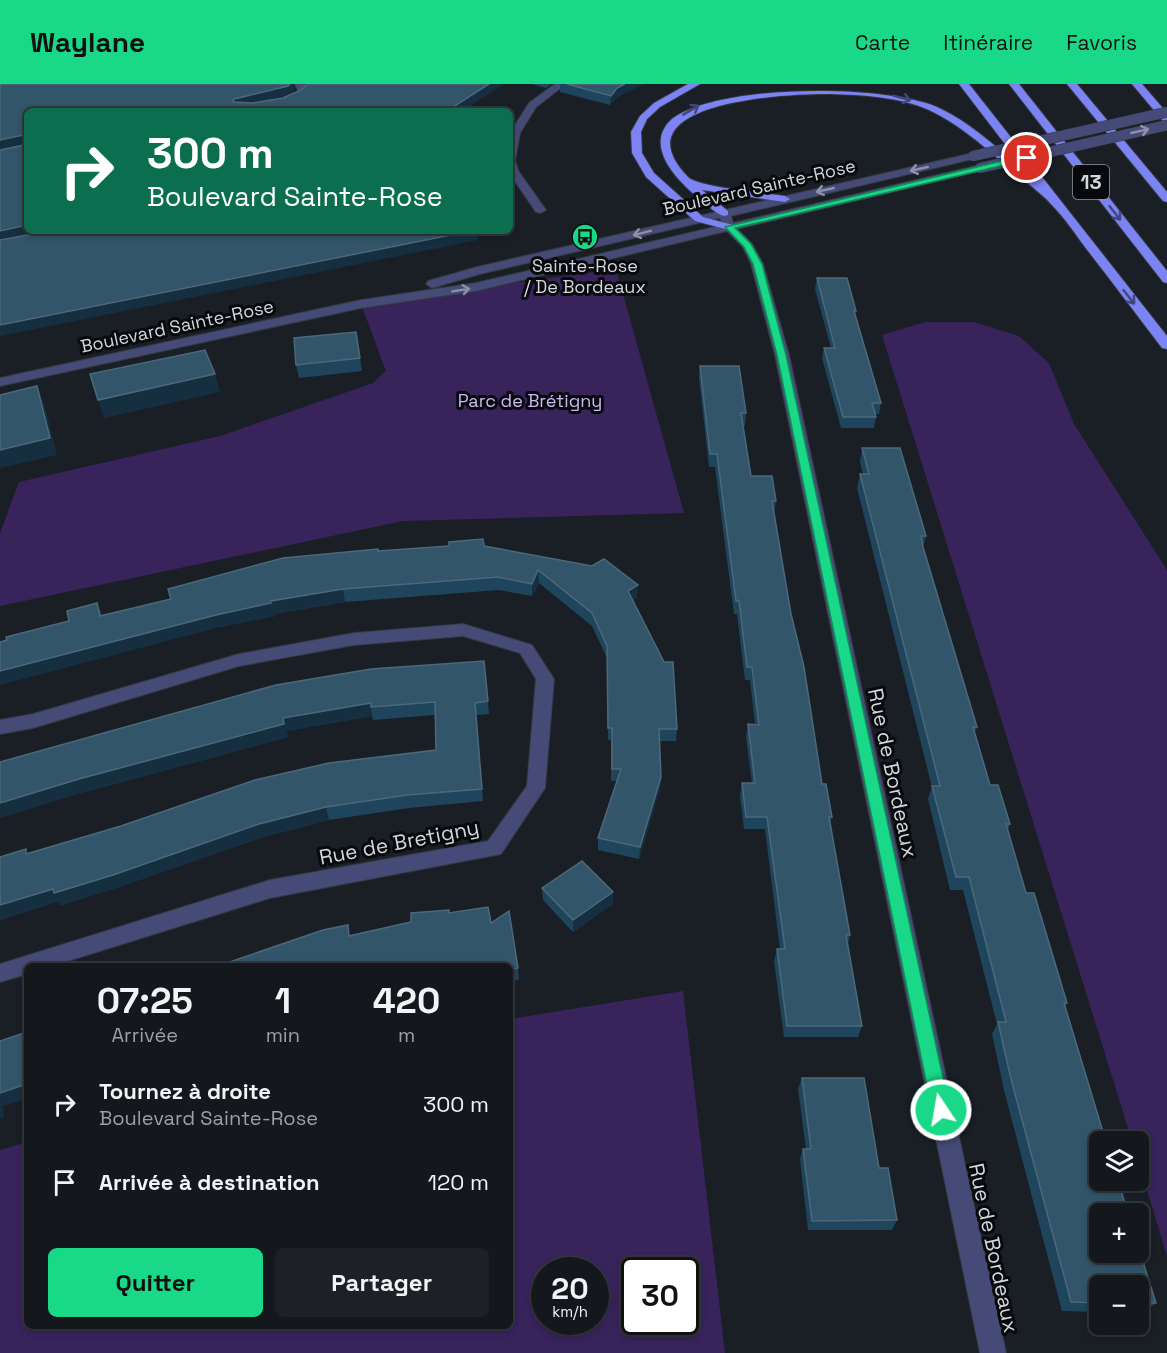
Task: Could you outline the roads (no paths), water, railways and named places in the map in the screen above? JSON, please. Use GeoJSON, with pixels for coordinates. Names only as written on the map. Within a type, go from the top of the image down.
{"type":"FeatureCollection","features":[{"type":"Feature","properties":{"kind":"highway"},"geometry":{"type":"LineString","coordinates":[[695,84],[668,98],[639,124],[635,140],[637,153],[650,175],[699,219],[727,220]]}},
{"type":"Feature","properties":{"kind":"highway"},"geometry":{"type":"LineString","coordinates":[[964,84],[1167,345]]}},
{"type":"Feature","properties":{"kind":"highway","name":"13"},"geometry":{"type":"LineString","coordinates":[[1014,84],[1167,279]]}},
{"type":"Feature","properties":{"kind":"highway","name":"13"},"geometry":{"type":"LineString","coordinates":[[1072,84],[1167,199]]}},
{"type":"Feature","properties":{"kind":"highway"},"geometry":{"type":"LineString","coordinates":[[1137,84],[1167,118]]}},
{"type":"Feature","properties":{"kind":"highway"},"geometry":{"type":"LineString","coordinates":[[1143,84],[1167,103]]}},
{"type":"Feature","properties":{"kind":"highway"},"geometry":{"type":"LineString","coordinates":[[727,220],[673,164],[666,144],[671,127],[682,115],[707,101],[778,86],[823,86],[897,96],[944,113],[978,135],[1055,201]]}},
{"type":"Feature","properties":{"kind":"highway"},"geometry":{"type":"LineString","coordinates":[[691,184],[785,199]]}},
{"type":"Feature","properties":{"kind":"street"},"geometry":{"type":"LineString","coordinates":[[255,108],[294,99],[303,92],[300,84]]}},
{"type":"Feature","properties":{"kind":"street"},"geometry":{"type":"LineString","coordinates":[[513,144],[515,133],[532,105],[561,84]]}},
{"type":"Feature","properties":{"kind":"street","name":"Boulevard Sainte-Rose"},"geometry":{"type":"LineString","coordinates":[[727,220],[785,199],[1167,112]]}},
{"type":"Feature","properties":{"kind":"street","name":"Boulevard Sainte-Rose"},"geometry":{"type":"LineString","coordinates":[[361,304],[476,287],[727,220],[980,168],[1167,125]]}},
{"type":"Feature","properties":{"kind":"street"},"geometry":{"type":"LineString","coordinates":[[513,169],[540,210]]}},
{"type":"Feature","properties":{"kind":"street","name":"Boulevard Sainte-Rose"},"geometry":{"type":"LineString","coordinates":[[0,382],[361,304],[477,271],[699,219]]}},
{"type":"Feature","properties":{"kind":"street","name":"Rue de Bordeaux"},"geometry":{"type":"LineString","coordinates":[[727,220],[748,246],[757,264],[782,355],[993,1353]]}},
{"type":"Feature","properties":{"kind":"street","name":"Rue de Bretigny"},"geometry":{"type":"LineString","coordinates":[[0,727],[33,721],[239,660],[354,639],[463,630],[526,649],[545,680],[536,788],[494,848],[270,889],[32,963]]}},
{"type":"Feature","properties":{"kind":"street","name":"Rue de Bretigny"},"geometry":{"type":"LineString","coordinates":[[0,973],[24,966]]}},
{"type":"Feature","properties":{"kind":"place","name":"Sainte-Rose / De Bordeaux"},"geometry":{"type":"Point","coordinates":[585,237]}},
{"type":"Feature","properties":{"kind":"park label","name":"Parc de Brétigny"},"geometry":{"type":"Point","coordinates":[530,400]}}]}
